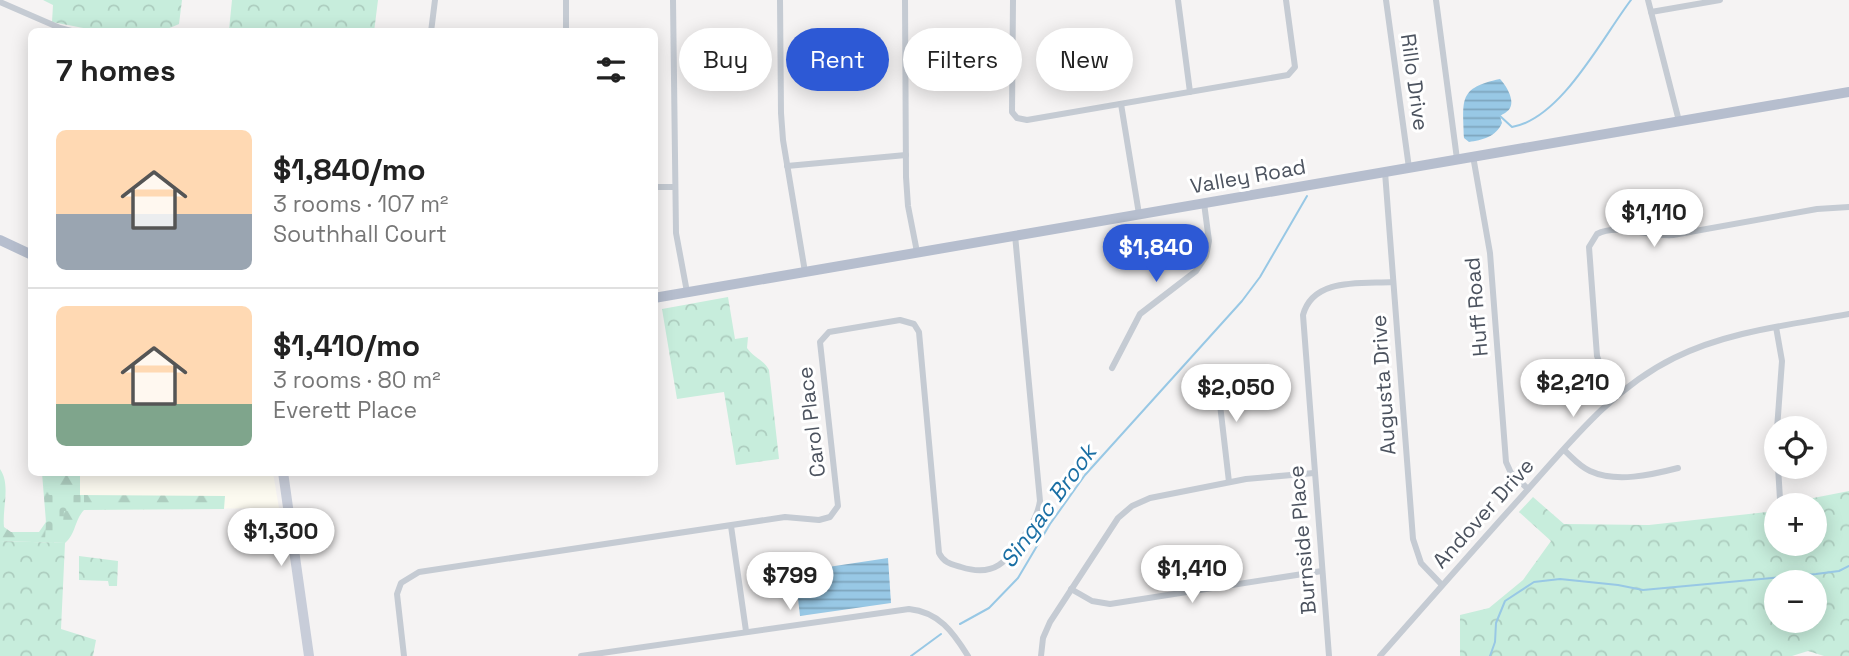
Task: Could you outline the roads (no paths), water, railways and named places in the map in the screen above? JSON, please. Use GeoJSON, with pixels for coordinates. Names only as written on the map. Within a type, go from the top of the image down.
{"type":"FeatureCollection","features":[{"type":"Feature","properties":{"kind":"main road","name":"Valley Road"},"geometry":{"type":"LineString","coordinates":[[658,297],[1849,92]]}},
{"type":"Feature","properties":{"kind":"main road"},"geometry":{"type":"LineString","coordinates":[[0,240],[28,253]]}},
{"type":"Feature","properties":{"kind":"main road"},"geometry":{"type":"LineString","coordinates":[[285,476],[309,656]]}},
{"type":"Feature","properties":{"kind":"street"},"geometry":{"type":"LineString","coordinates":[[432,28],[435,0]]}},
{"type":"Feature","properties":{"kind":"street"},"geometry":{"type":"LineString","coordinates":[[566,0],[566,28]]}},
{"type":"Feature","properties":{"kind":"street"},"geometry":{"type":"LineString","coordinates":[[673,0],[676,233],[687,292]]}},
{"type":"Feature","properties":{"kind":"street"},"geometry":{"type":"LineString","coordinates":[[780,0],[780,113],[805,272]]}},
{"type":"Feature","properties":{"kind":"street"},"geometry":{"type":"LineString","coordinates":[[905,0],[907,195],[917,252]]}},
{"type":"Feature","properties":{"kind":"street"},"geometry":{"type":"LineString","coordinates":[[1015,0],[1012,112],[1022,120],[1291,73],[1295,67],[1286,0]]}},
{"type":"Feature","properties":{"kind":"street"},"geometry":{"type":"LineString","coordinates":[[1178,0],[1190,92]]}},
{"type":"Feature","properties":{"kind":"street","name":"Rillo Drive"},"geometry":{"type":"LineString","coordinates":[[1386,0],[1409,168]]}},
{"type":"Feature","properties":{"kind":"street"},"geometry":{"type":"LineString","coordinates":[[1436,0],[1457,159]]}},
{"type":"Feature","properties":{"kind":"street"},"geometry":{"type":"LineString","coordinates":[[1648,0],[1679,121]]}},
{"type":"Feature","properties":{"kind":"street"},"geometry":{"type":"LineString","coordinates":[[1651,12],[1720,0]]}},
{"type":"Feature","properties":{"kind":"street"},"geometry":{"type":"LineString","coordinates":[[0,2],[60,28]]}},
{"type":"Feature","properties":{"kind":"street"},"geometry":{"type":"LineString","coordinates":[[1121,104],[1139,214]]}},
{"type":"Feature","properties":{"kind":"street"},"geometry":{"type":"LineString","coordinates":[[787,166],[906,155]]}},
{"type":"Feature","properties":{"kind":"street","name":"Huff Road"},"geometry":{"type":"LineString","coordinates":[[1473,156],[1490,253],[1506,463],[1511,473],[1528,489]]}},
{"type":"Feature","properties":{"kind":"street","name":"Augusta Drive"},"geometry":{"type":"LineString","coordinates":[[1385,172],[1413,539],[1421,563],[1442,585]]}},
{"type":"Feature","properties":{"kind":"street"},"geometry":{"type":"LineString","coordinates":[[658,187],[675,187]]}},
{"type":"Feature","properties":{"kind":"street"},"geometry":{"type":"LineString","coordinates":[[1112,368],[1140,314],[1196,271],[1206,257],[1209,241],[1204,203]]}},
{"type":"Feature","properties":{"kind":"street"},"geometry":{"type":"LineString","coordinates":[[1621,391],[1601,367],[1597,356],[1589,247],[1597,234],[1615,229],[1652,235],[1674,235],[1817,208],[1849,207]]}},
{"type":"Feature","properties":{"kind":"street","name":"Carol Place"},"geometry":{"type":"LineString","coordinates":[[404,656],[397,594],[406,578],[419,572],[785,517],[825,519],[834,514],[838,506],[820,342],[829,332],[904,320],[914,324],[919,332],[939,553],[948,564],[970,570],[993,568],[1006,561],[1034,520],[1040,501],[1015,235]]}},
{"type":"Feature","properties":{"kind":"street","name":"Burnside Place"},"geometry":{"type":"LineString","coordinates":[[1329,656],[1303,330],[1305,309],[1313,297],[1327,288],[1393,282]]}},
{"type":"Feature","properties":{"kind":"street","name":"Andover Drive"},"geometry":{"type":"LineString","coordinates":[[1380,656],[1390,652],[1442,585],[1597,413],[1621,391],[1655,368],[1694,349],[1735,335],[1849,314]]}},
{"type":"Feature","properties":{"kind":"street"},"geometry":{"type":"LineString","coordinates":[[1776,327],[1782,361],[1778,416]]}},
{"type":"Feature","properties":{"kind":"street"},"geometry":{"type":"LineString","coordinates":[[1216,370],[1229,482]]}},
{"type":"Feature","properties":{"kind":"street"},"geometry":{"type":"LineString","coordinates":[[1563,450],[1583,467],[1611,476],[1659,473],[1678,468]]}},
{"type":"Feature","properties":{"kind":"street"},"geometry":{"type":"LineString","coordinates":[[1041,656],[1045,630],[1118,519],[1132,506],[1150,498],[1229,482],[1314,473]]}},
{"type":"Feature","properties":{"kind":"street"},"geometry":{"type":"LineString","coordinates":[[731,526],[746,631]]}},
{"type":"Feature","properties":{"kind":"street"},"geometry":{"type":"LineString","coordinates":[[1071,589],[1092,601],[1110,604],[1322,571]]}},
{"type":"Feature","properties":{"kind":"street"},"geometry":{"type":"LineString","coordinates":[[581,656],[909,609],[927,612],[939,620],[950,630],[968,656]]}},
{"type":"Feature","properties":{"kind":"water"},"geometry":{"type":"Polygon","coordinates":[[[1500,79],[1511,97],[1510,108],[1500,116],[1502,123],[1496,132],[1484,139],[1469,142],[1464,138],[1463,114],[1466,97],[1477,87],[1500,79]]]}},
{"type":"Feature","properties":{"kind":"water"},"geometry":{"type":"Polygon","coordinates":[[[888,558],[891,603],[800,616],[795,572],[888,558]]]}},
{"type":"Feature","properties":{"kind":"waterway"},"geometry":{"type":"LineString","coordinates":[[1500,116],[1512,127],[1530,121],[1547,109],[1579,75],[1631,0]]}},
{"type":"Feature","properties":{"kind":"waterway","name":"Singac Brook"},"geometry":{"type":"LineString","coordinates":[[960,624],[989,608],[1018,578],[1050,524],[1085,475],[1242,301],[1260,277],[1307,196]]}},
{"type":"Feature","properties":{"kind":"waterway","name":"Singac Brook"},"geometry":{"type":"LineString","coordinates":[[1490,656],[1495,642],[1496,623],[1505,601],[1534,582],[1560,579],[1643,590],[1816,574],[1839,571],[1849,566]]}},
{"type":"Feature","properties":{"kind":"waterway","name":"Singac Brook"},"geometry":{"type":"LineString","coordinates":[[911,656],[941,634]]}}]}
